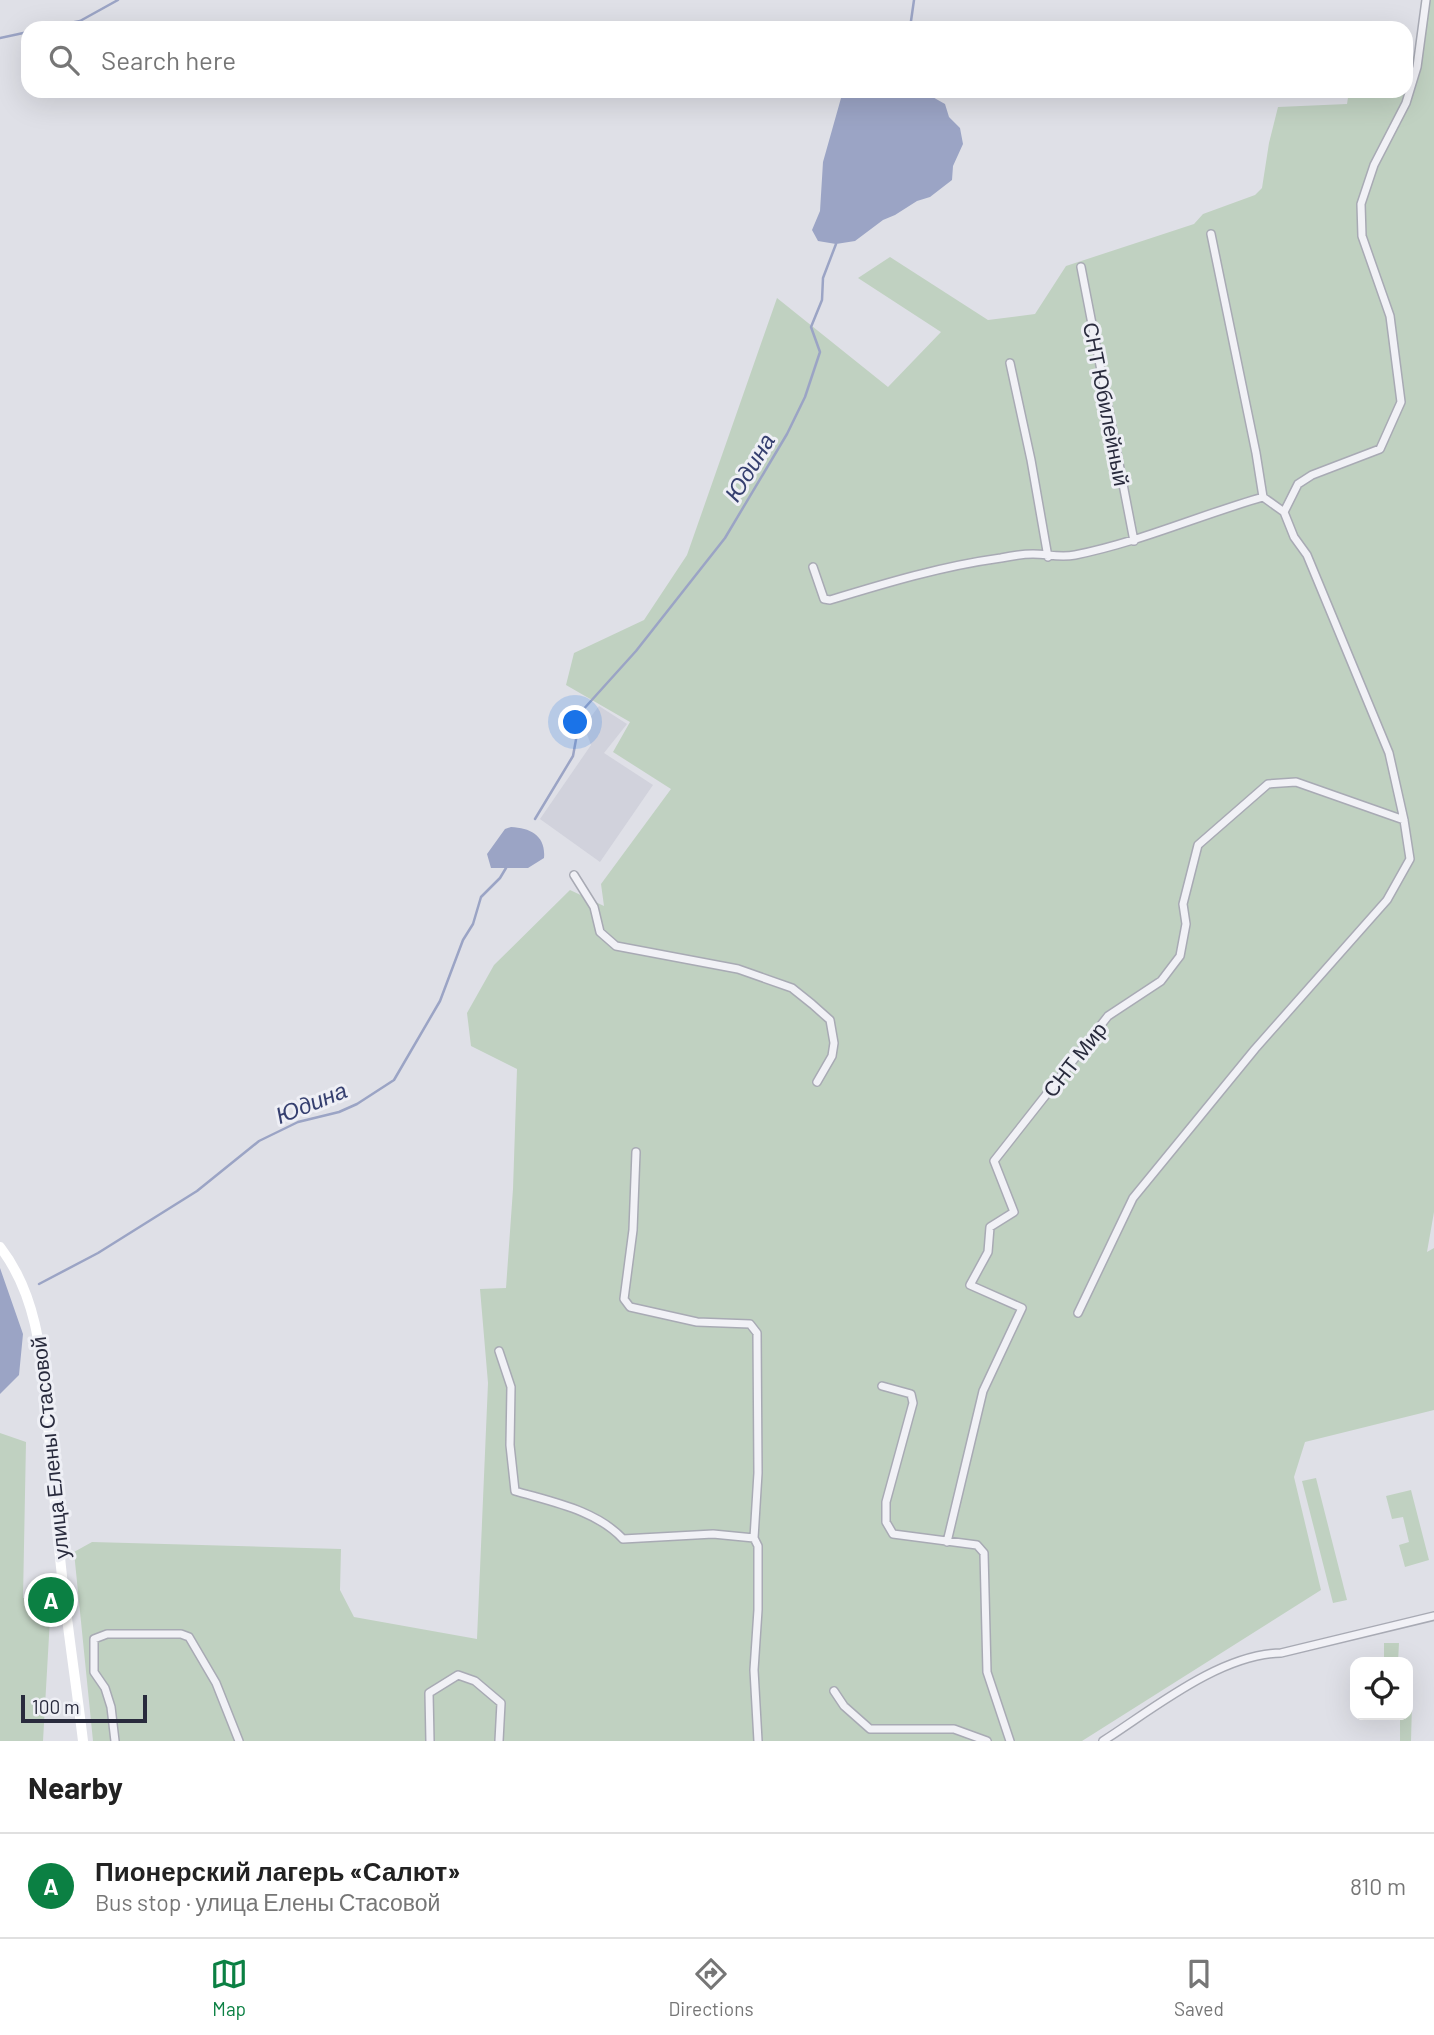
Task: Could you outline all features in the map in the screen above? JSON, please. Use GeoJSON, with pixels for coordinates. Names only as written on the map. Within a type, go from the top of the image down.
{"type":"FeatureCollection","features":[{"type":"Feature","properties":{"kind":"main road","name":"улица Елены Стасовой"},"geometry":{"type":"LineString","coordinates":[[0,1247],[10,1260],[25,1290],[37,1330],[61,1566],[83,1741]]}},
{"type":"Feature","properties":{"kind":"street"},"geometry":{"type":"LineString","coordinates":[[1413,80],[1426,0]]}},
{"type":"Feature","properties":{"kind":"street"},"geometry":{"type":"LineString","coordinates":[[1284,512],[1298,484],[1311,475],[1380,449],[1401,402],[1390,316],[1362,236],[1361,204],[1374,165],[1408,98]]}},
{"type":"Feature","properties":{"kind":"street"},"geometry":{"type":"LineString","coordinates":[[1078,1313],[1133,1198],[1255,1049],[1387,900],[1410,859],[1389,753],[1366,693],[1307,555],[1294,537],[1284,512],[1263,497],[1211,234]]}},
{"type":"Feature","properties":{"kind":"street","name":"СНТ Юбилейный"},"geometry":{"type":"LineString","coordinates":[[1081,267],[1134,541]]}},
{"type":"Feature","properties":{"kind":"street"},"geometry":{"type":"LineString","coordinates":[[1010,363],[1048,557]]}},
{"type":"Feature","properties":{"kind":"street"},"geometry":{"type":"LineString","coordinates":[[813,567],[824,599],[830,600],[955,565],[1033,554],[1048,557],[1074,555],[1134,541],[1263,497]]}},
{"type":"Feature","properties":{"kind":"street","name":"СНТ Мир"},"geometry":{"type":"LineString","coordinates":[[947,1542],[983,1391],[1022,1308],[970,1285],[988,1252],[990,1227],[1014,1212],[994,1161],[1108,1016],[1161,981],[1180,956],[1186,923],[1183,904],[1198,845],[1268,784],[1296,782],[1404,820]]}},
{"type":"Feature","properties":{"kind":"street"},"geometry":{"type":"LineString","coordinates":[[574,875],[594,907],[600,932],[616,946],[738,969],[792,988],[812,1004],[830,1020],[835,1044],[832,1056],[817,1083]]}},
{"type":"Feature","properties":{"kind":"street"},"geometry":{"type":"LineString","coordinates":[[636,1152],[633,1230],[624,1299],[629,1307],[696,1322],[750,1324],[757,1333],[758,1473],[754,1538],[758,1546],[758,1610],[754,1670],[758,1741]]}},
{"type":"Feature","properties":{"kind":"street"},"geometry":{"type":"LineString","coordinates":[[499,1351],[510,1387],[510,1445],[515,1491],[591,1515],[616,1531],[623,1539],[713,1534],[754,1538]]}},
{"type":"Feature","properties":{"kind":"street"},"geometry":{"type":"LineString","coordinates":[[883,1386],[911,1394],[913,1403],[886,1502],[886,1522],[893,1534],[977,1545],[984,1553],[987,1672],[1010,1741]]}},
{"type":"Feature","properties":{"kind":"street"},"geometry":{"type":"LineString","coordinates":[[1103,1741],[1221,1667],[1263,1654],[1281,1653],[1434,1616]]}},
{"type":"Feature","properties":{"kind":"street"},"geometry":{"type":"LineString","coordinates":[[115,1741],[111,1707],[105,1688],[94,1672],[94,1639],[107,1634],[181,1634],[189,1637],[216,1683],[239,1741]]}},
{"type":"Feature","properties":{"kind":"street"},"geometry":{"type":"LineString","coordinates":[[430,1741],[429,1693],[458,1675],[475,1681],[501,1703],[499,1741]]}},
{"type":"Feature","properties":{"kind":"street"},"geometry":{"type":"LineString","coordinates":[[834,1691],[844,1706],[870,1729],[954,1729],[987,1741]]}},
{"type":"Feature","properties":{"kind":"shaded area"},"geometry":{"type":"Polygon","coordinates":[[[599,706],[627,724],[604,753],[653,785],[600,862],[540,819],[591,745],[584,726],[599,706]]]}},
{"type":"Feature","properties":{"kind":"green space"},"geometry":{"type":"Polygon","coordinates":[[[1428,0],[1434,0],[1434,1212],[1427,1252],[1434,1248],[1434,1410],[1305,1442],[1294,1477],[1321,1590],[1082,1741],[93,1741],[74,1552],[92,1542],[341,1549],[340,1590],[354,1617],[477,1639],[488,1383],[480,1289],[506,1288],[517,1069],[471,1046],[467,1013],[494,965],[570,890],[604,906],[601,884],[671,789],[613,752],[630,722],[566,685],[574,653],[644,620],[687,555],[777,298],[888,387],[941,332],[858,278],[890,257],[988,320],[1035,314],[1066,266],[1194,224],[1203,214],[1255,195],[1262,188],[1278,107],[1347,104],[1348,98],[1413,98],[1413,56],[1420,56],[1428,0]]]}},
{"type":"Feature","properties":{"kind":"green space"},"geometry":{"type":"Polygon","coordinates":[[[0,1433],[26,1442],[23,1598],[51,1601],[43,1741],[0,1741],[0,1433]]]}},
{"type":"Feature","properties":{"kind":"green space"},"geometry":{"type":"Polygon","coordinates":[[[1316,1478],[1347,1600],[1333,1603],[1302,1481],[1316,1478]]]}},
{"type":"Feature","properties":{"kind":"green space"},"geometry":{"type":"Polygon","coordinates":[[[1411,1490],[1429,1560],[1405,1567],[1399,1545],[1409,1542],[1403,1517],[1392,1519],[1386,1496],[1411,1490]]]}},
{"type":"Feature","properties":{"kind":"green space"},"geometry":{"type":"Polygon","coordinates":[[[1384,1643],[1399,1643],[1398,1657],[1384,1657],[1384,1643]]]}},
{"type":"Feature","properties":{"kind":"green space"},"geometry":{"type":"Polygon","coordinates":[[[1400,1720],[1412,1720],[1411,1741],[1400,1741],[1400,1720]]]}},
{"type":"Feature","properties":{"kind":"water"},"geometry":{"type":"Polygon","coordinates":[[[841,98],[934,98],[945,104],[949,117],[960,128],[963,144],[953,166],[952,180],[930,197],[917,201],[883,220],[855,241],[836,244],[818,241],[812,230],[820,211],[823,162],[841,98]]]}},
{"type":"Feature","properties":{"kind":"water"},"geometry":{"type":"Polygon","coordinates":[[[505,829],[525,829],[536,835],[542,844],[544,858],[528,868],[491,868],[487,854],[505,829]]]}},
{"type":"Feature","properties":{"kind":"water"},"geometry":{"type":"Polygon","coordinates":[[[0,1268],[23,1334],[19,1375],[0,1394],[0,1268]]]}},
{"type":"Feature","properties":{"kind":"waterway"},"geometry":{"type":"LineString","coordinates":[[80,21],[118,0]]}},
{"type":"Feature","properties":{"kind":"waterway","name":"Юдина"},"geometry":{"type":"LineString","coordinates":[[911,21],[914,0]]}},
{"type":"Feature","properties":{"kind":"waterway"},"geometry":{"type":"LineString","coordinates":[[0,38],[21,34]]}},
{"type":"Feature","properties":{"kind":"waterway","name":"Юдина"},"geometry":{"type":"LineString","coordinates":[[535,819],[573,756],[581,712],[636,651],[725,538],[787,434],[805,397],[820,352],[811,327],[822,300],[823,278],[836,244]]}},
{"type":"Feature","properties":{"kind":"waterway","name":"Юдина"},"geometry":{"type":"LineString","coordinates":[[39,1284],[98,1253],[197,1191],[259,1141],[298,1122],[339,1112],[357,1104],[394,1080],[440,1001],[463,940],[473,924],[481,897],[506,868]]}},
{"type":"Feature","properties":{"kind":"place","name":"Пионерский лагерь «Салют»"},"geometry":{"type":"Point","coordinates":[51,1600]}}]}
